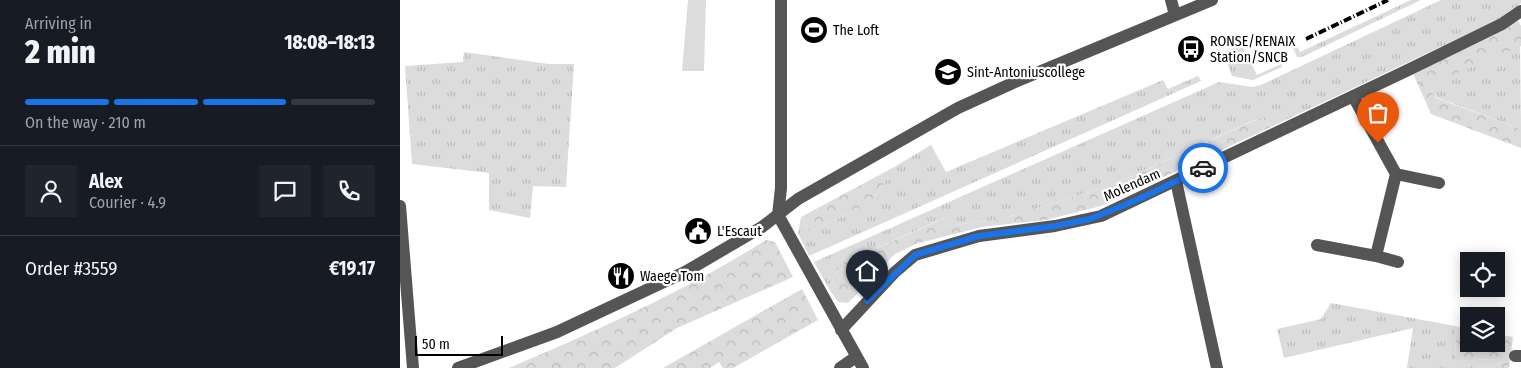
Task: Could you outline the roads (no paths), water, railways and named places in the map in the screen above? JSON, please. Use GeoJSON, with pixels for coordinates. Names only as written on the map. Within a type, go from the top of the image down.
{"type":"FeatureCollection","features":[{"type":"Feature","properties":{"kind":"street"},"geometry":{"type":"LineString","coordinates":[[781,0],[781,188],[778,215],[860,362],[840,368]]}},
{"type":"Feature","properties":{"kind":"street"},"geometry":{"type":"LineString","coordinates":[[1171,0],[1175,15]]}},
{"type":"Feature","properties":{"kind":"street"},"geometry":{"type":"LineString","coordinates":[[458,368],[557,332],[651,290],[723,251],[778,215],[798,199],[958,108],[1212,0]]}},
{"type":"Feature","properties":{"kind":"street","name":"Molendam"},"geometry":{"type":"LineString","coordinates":[[841,330],[876,292],[915,255],[979,236],[1078,222],[1101,216],[1502,24],[1521,11]]}},
{"type":"Feature","properties":{"kind":"street"},"geometry":{"type":"LineString","coordinates":[[1353,96],[1396,174],[1376,256]]}},
{"type":"Feature","properties":{"kind":"street"},"geometry":{"type":"LineString","coordinates":[[1396,174],[1439,183]]}},
{"type":"Feature","properties":{"kind":"street"},"geometry":{"type":"LineString","coordinates":[[1176,181],[1217,368]]}},
{"type":"Feature","properties":{"kind":"street"},"geometry":{"type":"LineString","coordinates":[[400,206],[413,368]]}},
{"type":"Feature","properties":{"kind":"street"},"geometry":{"type":"LineString","coordinates":[[1317,245],[1398,262]]}},
{"type":"Feature","properties":{"kind":"railway"},"geometry":{"type":"LineString","coordinates":[[1306,39],[1388,0]]}},
{"type":"Feature","properties":{"kind":"place","name":"The Loft"},"geometry":{"type":"Point","coordinates":[814,30]}},
{"type":"Feature","properties":{"kind":"place","name":"RONSE/RENAIX Station/SNCB"},"geometry":{"type":"Point","coordinates":[1191,49]}},
{"type":"Feature","properties":{"kind":"place","name":"Sint-Antoniuscollege"},"geometry":{"type":"Point","coordinates":[948,72]}},
{"type":"Feature","properties":{"kind":"place","name":"L'Escaut"},"geometry":{"type":"Point","coordinates":[698,231]}},
{"type":"Feature","properties":{"kind":"place","name":"Waege Tom"},"geometry":{"type":"Point","coordinates":[621,276]}}]}
